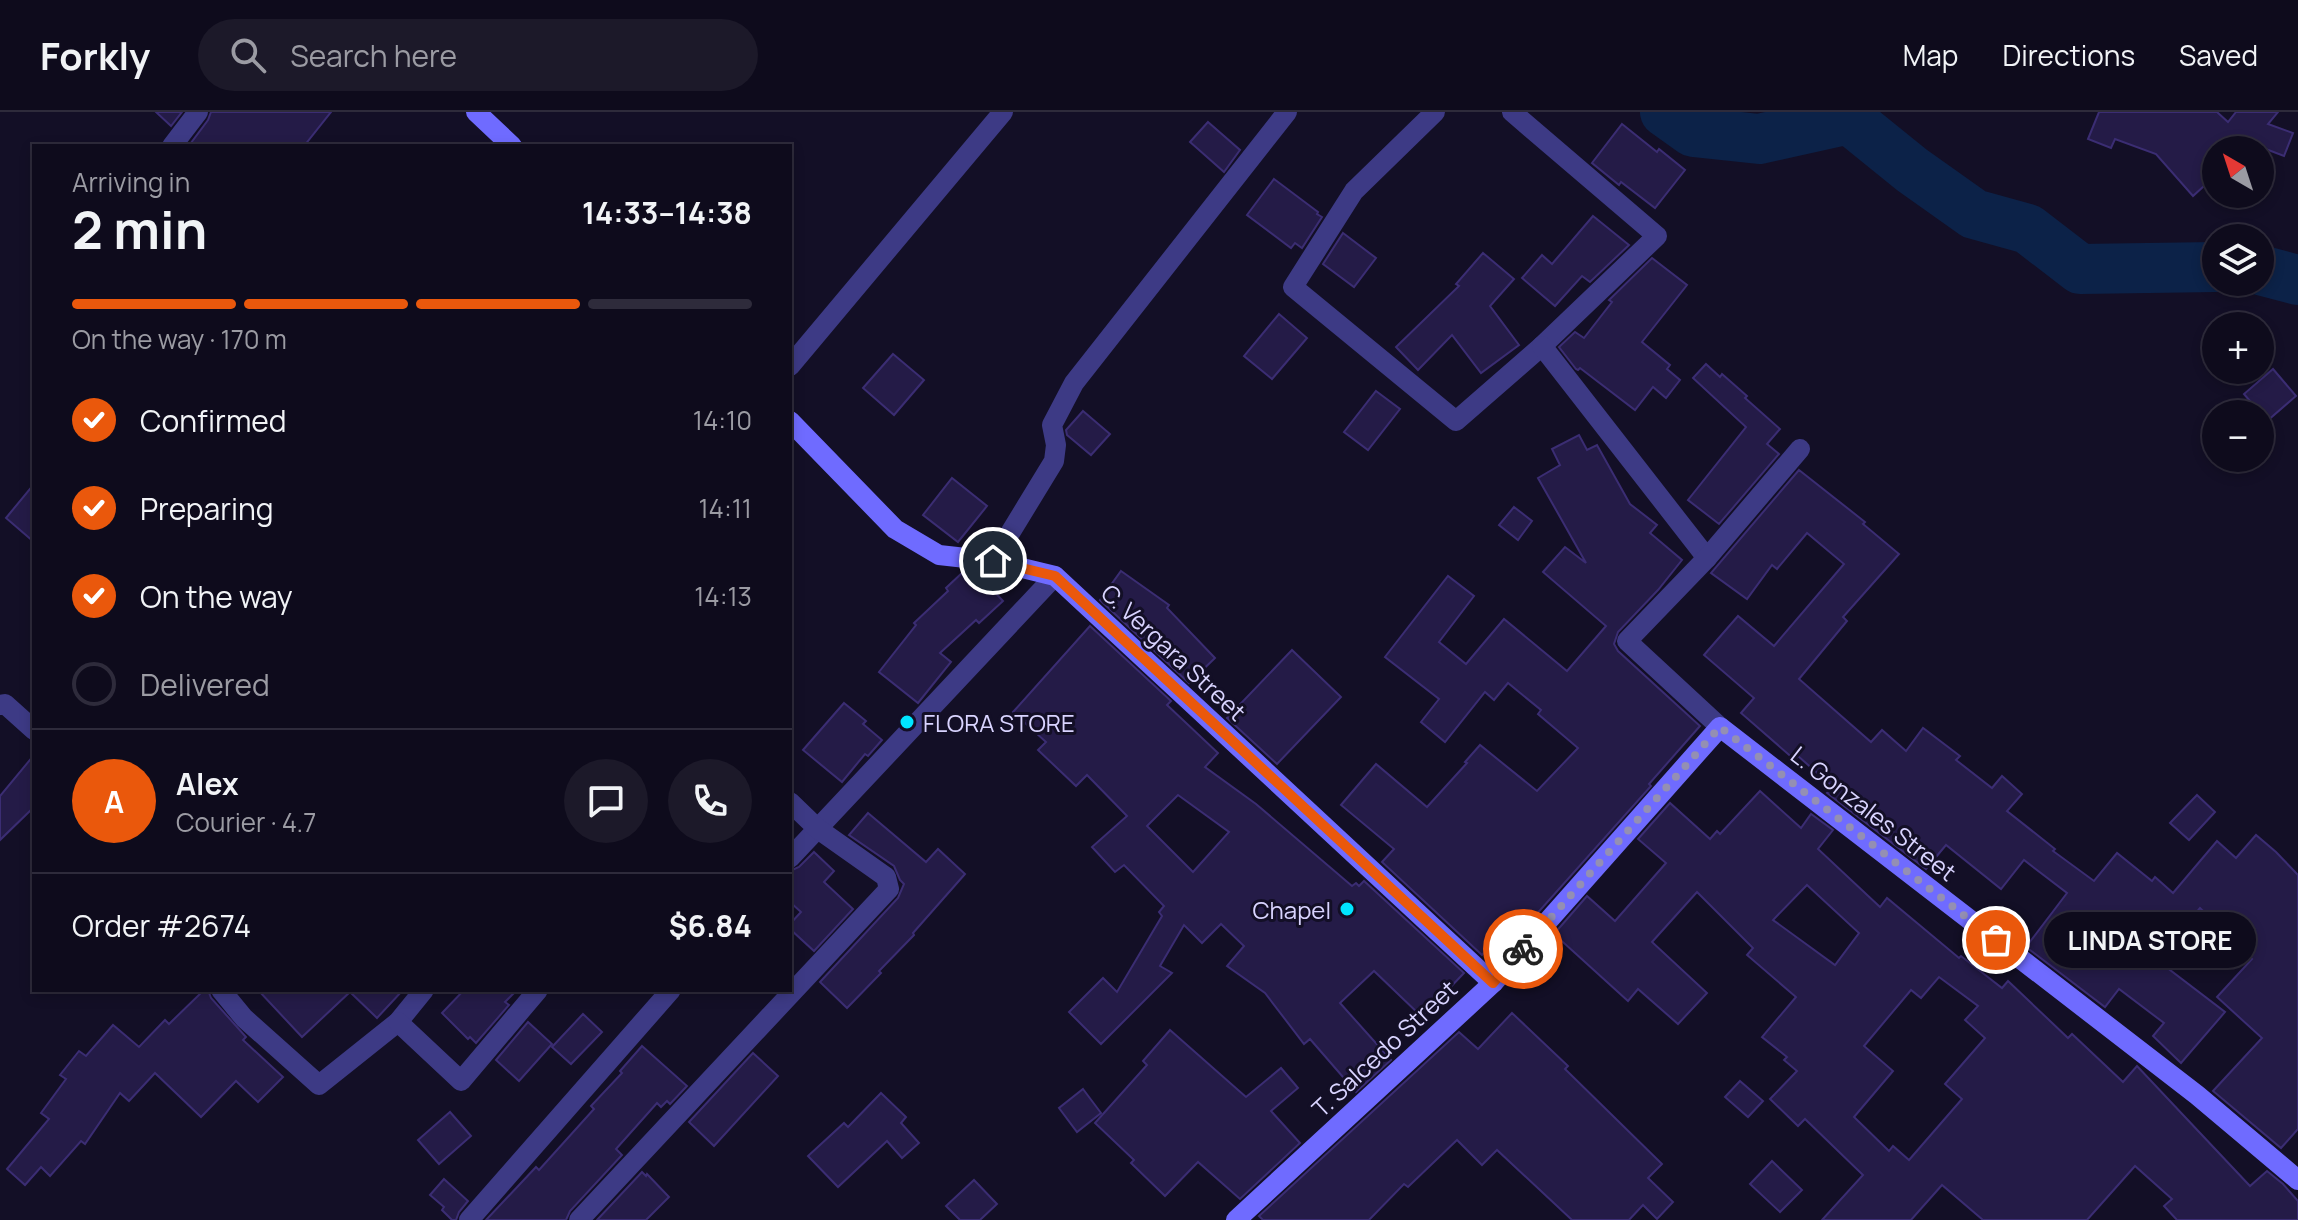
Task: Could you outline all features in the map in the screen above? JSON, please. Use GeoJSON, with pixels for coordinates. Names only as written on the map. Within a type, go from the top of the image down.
{"type":"FeatureCollection","features":[{"type":"Feature","properties":{"kind":"street"},"geometry":{"type":"LineString","coordinates":[[174,144],[198,112]]}},
{"type":"Feature","properties":{"kind":"street"},"geometry":{"type":"LineString","coordinates":[[476,112],[510,144]]}},
{"type":"Feature","properties":{"kind":"street"},"geometry":{"type":"LineString","coordinates":[[792,364],[1003,112]]}},
{"type":"Feature","properties":{"kind":"street"},"geometry":{"type":"LineString","coordinates":[[993,561],[1054,461],[1056,445],[1052,425],[1074,383],[1287,112]]}},
{"type":"Feature","properties":{"kind":"street"},"geometry":{"type":"LineString","coordinates":[[1435,112],[1354,191],[1293,287],[1456,421],[1542,346],[1657,236],[1512,112]]}},
{"type":"Feature","properties":{"kind":"street"},"geometry":{"type":"LineString","coordinates":[[1542,346],[1707,558]]}},
{"type":"Feature","properties":{"kind":"street","name":"C. Vergara Street"},"geometry":{"type":"LineString","coordinates":[[792,423],[895,529],[939,555],[993,561],[1055,576],[1493,983]]}},
{"type":"Feature","properties":{"kind":"street","name":"L. Gonzales Street"},"geometry":{"type":"LineString","coordinates":[[1800,449],[1707,558],[1627,641],[1720,727],[2197,1095],[2298,1180]]}},
{"type":"Feature","properties":{"kind":"street"},"geometry":{"type":"LineString","coordinates":[[792,856],[1055,576]]}},
{"type":"Feature","properties":{"kind":"street"},"geometry":{"type":"LineString","coordinates":[[0,705],[5,704],[32,728]]}},
{"type":"Feature","properties":{"kind":"street","name":"T. Salcedo Street"},"geometry":{"type":"LineString","coordinates":[[1236,1220],[1493,983],[1720,727]]}},
{"type":"Feature","properties":{"kind":"street"},"geometry":{"type":"LineString","coordinates":[[579,1220],[889,889],[886,877],[818,829],[792,804]]}},
{"type":"Feature","properties":{"kind":"street"},"geometry":{"type":"LineString","coordinates":[[223,992],[244,1018],[319,1085],[398,1022],[422,992]]}},
{"type":"Feature","properties":{"kind":"street"},"geometry":{"type":"LineString","coordinates":[[398,1022],[461,1081],[536,992]]}},
{"type":"Feature","properties":{"kind":"street"},"geometry":{"type":"LineString","coordinates":[[469,1220],[669,992]]}},
{"type":"Feature","properties":{"kind":"building"},"geometry":{"type":"Polygon","coordinates":[[[156,112],[182,112],[171,126],[156,112]]]}},
{"type":"Feature","properties":{"kind":"building"},"geometry":{"type":"Polygon","coordinates":[[[211,112],[331,112],[306,144],[192,144],[211,112]]]}},
{"type":"Feature","properties":{"kind":"building"},"geometry":{"type":"Polygon","coordinates":[[[2099,112],[2217,112],[2228,122],[2236,112],[2278,112],[2268,124],[2293,133],[2284,156],[2274,152],[2274,136],[2202,136],[2202,188],[2193,196],[2156,154],[2115,139],[2111,148],[2088,139],[2099,112]]]}},
{"type":"Feature","properties":{"kind":"building"},"geometry":{"type":"Polygon","coordinates":[[[1208,122],[1240,150],[1224,172],[1190,142],[1208,122]]]}},
{"type":"Feature","properties":{"kind":"building"},"geometry":{"type":"Polygon","coordinates":[[[1622,124],[1685,170],[1655,208],[1592,163],[1622,124]]]}},
{"type":"Feature","properties":{"kind":"building"},"geometry":{"type":"Polygon","coordinates":[[[1274,179],[1322,217],[1302,248],[1295,243],[1291,248],[1247,215],[1274,179]]]}},
{"type":"Feature","properties":{"kind":"building"},"geometry":{"type":"Polygon","coordinates":[[[1593,216],[1629,245],[1590,282],[1582,276],[1555,306],[1522,278],[1542,255],[1552,264],[1593,216]]]}},
{"type":"Feature","properties":{"kind":"building"},"geometry":{"type":"Polygon","coordinates":[[[1343,233],[1376,258],[1354,287],[1323,264],[1343,233]]]}},
{"type":"Feature","properties":{"kind":"building"},"geometry":{"type":"Polygon","coordinates":[[[1483,253],[1514,279],[1490,306],[1519,345],[1481,373],[1452,335],[1418,370],[1396,347],[1459,286],[1456,284],[1483,253]]]}},
{"type":"Feature","properties":{"kind":"building"},"geometry":{"type":"Polygon","coordinates":[[[1652,258],[1687,285],[1642,342],[1670,365],[1667,369],[1680,380],[1666,398],[1653,387],[1635,410],[1580,368],[1576,369],[1559,347],[1575,332],[1584,338],[1612,302],[1609,300],[1652,258]]]}},
{"type":"Feature","properties":{"kind":"building"},"geometry":{"type":"Polygon","coordinates":[[[1279,314],[1307,338],[1272,379],[1244,356],[1279,314]]]}},
{"type":"Feature","properties":{"kind":"building"},"geometry":{"type":"Polygon","coordinates":[[[893,354],[924,380],[894,415],[863,388],[893,354]]]}},
{"type":"Feature","properties":{"kind":"building"},"geometry":{"type":"Polygon","coordinates":[[[1706,364],[1720,377],[1722,374],[1780,429],[1767,444],[1779,454],[1719,524],[1688,500],[1746,427],[1693,378],[1706,364]]]}},
{"type":"Feature","properties":{"kind":"building"},"geometry":{"type":"Polygon","coordinates":[[[2274,370],[2296,396],[2274,415],[2274,400],[2249,400],[2244,394],[2256,384],[2274,384],[2274,370]]]}},
{"type":"Feature","properties":{"kind":"building"},"geometry":{"type":"Polygon","coordinates":[[[1376,391],[1400,409],[1368,450],[1344,432],[1376,391]]]}},
{"type":"Feature","properties":{"kind":"building"},"geometry":{"type":"Polygon","coordinates":[[[1083,411],[1110,434],[1091,455],[1067,435],[1066,430],[1083,411]]]}},
{"type":"Feature","properties":{"kind":"building"},"geometry":{"type":"Polygon","coordinates":[[[1579,435],[1587,450],[1597,445],[1630,504],[1657,525],[1650,533],[1682,560],[1618,632],[1614,644],[1700,726],[1534,917],[1532,915],[1520,928],[1513,921],[1482,955],[1382,862],[1394,849],[1341,805],[1376,764],[1427,807],[1480,745],[1537,791],[1578,748],[1538,714],[1541,710],[1508,683],[1494,700],[1485,692],[1445,742],[1421,722],[1439,699],[1385,657],[1448,576],[1474,596],[1439,642],[1466,664],[1504,619],[1567,671],[1606,626],[1543,572],[1565,547],[1586,563],[1538,478],[1560,465],[1552,449],[1579,435]]]}},
{"type":"Feature","properties":{"kind":"building"},"geometry":{"type":"Polygon","coordinates":[[[1799,470],[1865,522],[1863,524],[1899,554],[1843,617],[1847,621],[1799,679],[1871,742],[1882,730],[1906,751],[1923,728],[1960,756],[1956,760],[1992,788],[2002,776],[2022,794],[2007,811],[2094,881],[2117,853],[2152,881],[2155,877],[2173,893],[2217,841],[2236,858],[2256,835],[2298,875],[2298,1129],[2281,1148],[2213,1091],[2262,1038],[2217,997],[2252,959],[2200,908],[2157,960],[2225,1012],[2181,1063],[2153,1036],[2164,1023],[2119,989],[2105,1007],[2026,947],[2067,893],[2024,860],[2001,889],[1946,845],[1926,869],[1827,793],[1833,787],[1798,756],[1795,760],[1741,713],[1754,698],[1704,655],[1738,616],[1774,646],[1844,564],[1807,533],[1777,569],[1772,565],[1747,599],[1711,573],[1799,470]]]}},
{"type":"Feature","properties":{"kind":"building"},"geometry":{"type":"Polygon","coordinates":[[[952,478],[987,506],[958,542],[923,515],[952,478]]]}},
{"type":"Feature","properties":{"kind":"building"},"geometry":{"type":"Polygon","coordinates":[[[32,486],[32,540],[6,518],[32,486]]]}},
{"type":"Feature","properties":{"kind":"building"},"geometry":{"type":"Polygon","coordinates":[[[1514,507],[1532,521],[1518,540],[1499,525],[1514,507]]]}},
{"type":"Feature","properties":{"kind":"building"},"geometry":{"type":"Polygon","coordinates":[[[964,571],[976,572],[1003,601],[979,623],[976,620],[940,653],[951,662],[918,703],[879,672],[916,625],[914,623],[964,571]]]}},
{"type":"Feature","properties":{"kind":"building"},"geometry":{"type":"Polygon","coordinates":[[[1121,571],[1169,605],[1167,608],[1215,658],[1189,683],[1100,600],[1121,571]]]}},
{"type":"Feature","properties":{"kind":"building"},"geometry":{"type":"Polygon","coordinates":[[[1090,626],[1171,701],[1167,705],[1218,753],[1205,767],[1256,804],[1352,886],[1356,883],[1359,886],[1364,881],[1464,973],[1422,1017],[1374,971],[1340,1003],[1391,1060],[1356,1092],[1310,1039],[1304,1044],[1265,993],[1227,966],[1244,946],[1221,924],[1202,943],[1184,925],[1160,966],[1172,973],[1101,1044],[1069,1012],[1103,978],[1117,992],[1162,916],[1159,912],[1164,906],[1124,865],[1115,872],[1092,847],[1127,816],[1087,775],[1076,786],[1038,750],[1046,742],[1013,712],[1090,626]],[[1178,795],[1147,826],[1193,872],[1229,832],[1178,795]]]}},
{"type":"Feature","properties":{"kind":"building"},"geometry":{"type":"Polygon","coordinates":[[[1292,650],[1341,697],[1277,764],[1227,718],[1292,650]]]}},
{"type":"Feature","properties":{"kind":"building"},"geometry":{"type":"Polygon","coordinates":[[[844,703],[866,721],[863,724],[882,740],[868,756],[865,754],[842,782],[803,750],[844,703]]]}},
{"type":"Feature","properties":{"kind":"building"},"geometry":{"type":"Polygon","coordinates":[[[32,757],[32,809],[0,840],[0,796],[32,757]]]}},
{"type":"Feature","properties":{"kind":"building"},"geometry":{"type":"Polygon","coordinates":[[[1760,791],[1801,828],[1811,814],[1833,830],[1818,849],[1880,907],[1887,898],[1959,958],[1961,956],[2002,988],[2008,981],[2068,1038],[2072,1034],[2123,1082],[2137,1066],[2250,1186],[2267,1171],[2283,1184],[2298,1201],[2298,1220],[2177,1220],[2164,1206],[2172,1199],[2135,1166],[2087,1220],[1983,1220],[1942,1185],[1911,1220],[1822,1220],[1863,1175],[1805,1119],[1798,1126],[1770,1099],[1797,1071],[1784,1060],[1787,1057],[1762,1037],[1796,997],[1747,955],[1753,948],[1697,892],[1652,942],[1707,993],[1678,1024],[1638,989],[1628,1001],[1554,934],[1587,896],[1615,921],[1666,863],[1638,839],[1670,803],[1710,839],[1717,831],[1720,834],[1760,791]],[[1807,885],[1773,920],[1835,965],[1859,933],[1807,885]],[[1939,977],[1921,998],[1911,990],[1864,1046],[1893,1071],[1854,1117],[1889,1151],[1893,1146],[1909,1160],[1962,1099],[1945,1084],[1985,1038],[1965,1020],[1978,1006],[1939,977]]]}},
{"type":"Feature","properties":{"kind":"building"},"geometry":{"type":"Polygon","coordinates":[[[2197,795],[2215,812],[2189,840],[2170,823],[2197,795]]]}},
{"type":"Feature","properties":{"kind":"building"},"geometry":{"type":"Polygon","coordinates":[[[868,813],[926,862],[938,849],[965,874],[847,1008],[820,982],[898,898],[904,884],[894,866],[849,835],[868,813]]]}},
{"type":"Feature","properties":{"kind":"building"},"geometry":{"type":"Polygon","coordinates":[[[814,852],[834,871],[824,882],[853,909],[814,951],[792,931],[792,922],[801,912],[792,904],[792,870],[814,852]]]}},
{"type":"Feature","properties":{"kind":"building"},"geometry":{"type":"Polygon","coordinates":[[[202,992],[209,992],[246,1037],[243,1040],[283,1077],[258,1102],[236,1081],[201,1117],[155,1073],[129,1101],[120,1093],[85,1144],[81,1141],[50,1176],[41,1167],[25,1185],[7,1169],[49,1119],[41,1113],[66,1079],[60,1075],[79,1051],[86,1056],[113,1025],[139,1047],[165,1020],[169,1024],[202,992]]]}},
{"type":"Feature","properties":{"kind":"building"},"geometry":{"type":"Polygon","coordinates":[[[260,992],[350,992],[302,1037],[260,992]]]}},
{"type":"Feature","properties":{"kind":"building"},"geometry":{"type":"Polygon","coordinates":[[[350,992],[401,992],[377,1018],[350,992]]]}},
{"type":"Feature","properties":{"kind":"building"},"geometry":{"type":"Polygon","coordinates":[[[462,992],[515,992],[505,1002],[509,1005],[476,1043],[442,1013],[462,992]]]}},
{"type":"Feature","properties":{"kind":"building"},"geometry":{"type":"Polygon","coordinates":[[[1512,1013],[1662,1164],[1648,1178],[1673,1202],[1657,1219],[1643,1205],[1629,1220],[1572,1220],[1497,1150],[1482,1165],[1457,1140],[1408,1187],[1404,1184],[1369,1220],[1263,1220],[1259,1216],[1459,1032],[1478,1049],[1512,1013]]]}},
{"type":"Feature","properties":{"kind":"building"},"geometry":{"type":"Polygon","coordinates":[[[583,1014],[602,1032],[571,1064],[552,1047],[583,1014]]]}},
{"type":"Feature","properties":{"kind":"building"},"geometry":{"type":"Polygon","coordinates":[[[528,1022],[552,1044],[519,1081],[496,1060],[528,1022]]]}},
{"type":"Feature","properties":{"kind":"building"},"geometry":{"type":"Polygon","coordinates":[[[1170,1030],[1246,1097],[1281,1068],[1298,1088],[1271,1111],[1300,1143],[1240,1199],[1198,1162],[1165,1196],[1131,1163],[1134,1160],[1095,1123],[1147,1065],[1143,1061],[1170,1030]]]}},
{"type":"Feature","properties":{"kind":"building"},"geometry":{"type":"Polygon","coordinates":[[[642,1046],[687,1086],[670,1104],[667,1101],[661,1107],[657,1103],[616,1149],[622,1155],[570,1211],[566,1220],[486,1220],[536,1167],[539,1170],[594,1109],[591,1106],[642,1046]]]}},
{"type":"Feature","properties":{"kind":"building"},"geometry":{"type":"Polygon","coordinates":[[[753,1053],[778,1076],[714,1146],[689,1122],[753,1053]]]}},
{"type":"Feature","properties":{"kind":"building"},"geometry":{"type":"Polygon","coordinates":[[[1740,1081],[1763,1101],[1748,1117],[1725,1097],[1740,1081]]]}},
{"type":"Feature","properties":{"kind":"building"},"geometry":{"type":"Polygon","coordinates":[[[1083,1089],[1101,1113],[1077,1132],[1059,1108],[1083,1089]]]}},
{"type":"Feature","properties":{"kind":"building"},"geometry":{"type":"Polygon","coordinates":[[[881,1093],[906,1117],[901,1123],[919,1143],[902,1158],[887,1141],[838,1187],[808,1156],[844,1123],[848,1127],[881,1093]]]}},
{"type":"Feature","properties":{"kind":"building"},"geometry":{"type":"Polygon","coordinates":[[[450,1112],[471,1136],[439,1164],[418,1140],[450,1112]]]}},
{"type":"Feature","properties":{"kind":"building"},"geometry":{"type":"Polygon","coordinates":[[[1772,1161],[1802,1190],[1780,1212],[1750,1184],[1772,1161]]]}},
{"type":"Feature","properties":{"kind":"building"},"geometry":{"type":"Polygon","coordinates":[[[642,1172],[669,1197],[646,1220],[597,1220],[642,1172]]]}},
{"type":"Feature","properties":{"kind":"building"},"geometry":{"type":"Polygon","coordinates":[[[444,1179],[468,1201],[456,1220],[452,1220],[442,1210],[444,1207],[430,1195],[444,1179]]]}},
{"type":"Feature","properties":{"kind":"building"},"geometry":{"type":"Polygon","coordinates":[[[974,1180],[997,1204],[980,1220],[960,1220],[946,1206],[974,1180]]]}},
{"type":"Feature","properties":{"kind":"waterway"},"geometry":{"type":"LineString","coordinates":[[1665,112],[1693,132],[1759,139],[1849,119],[1912,170],[1974,214],[2028,229],[2080,269],[2202,267]]}},
{"type":"Feature","properties":{"kind":"waterway"},"geometry":{"type":"LineString","coordinates":[[2274,274],[2298,280]]}},
{"type":"Feature","properties":{"kind":"way so far"},"geometry":{"type":"LineString","coordinates":[[1523,949],[1720,727],[1996,940]]}},
{"type":"Feature","properties":{"kind":"place","name":"FLORA STORE"},"geometry":{"type":"Point","coordinates":[907,722]}},
{"type":"Feature","properties":{"kind":"place","name":"Chapel"},"geometry":{"type":"Point","coordinates":[1347,909]}},
{"type":"Feature","properties":{"kind":"place","name":"LINDA STORE"},"geometry":{"type":"Point","coordinates":[1996,940]}},
{"type":"Feature","properties":{"kind":"route"},"geometry":{"type":"LineString","coordinates":[[993,561],[1055,576],[1493,983],[1523,949]]}}]}
